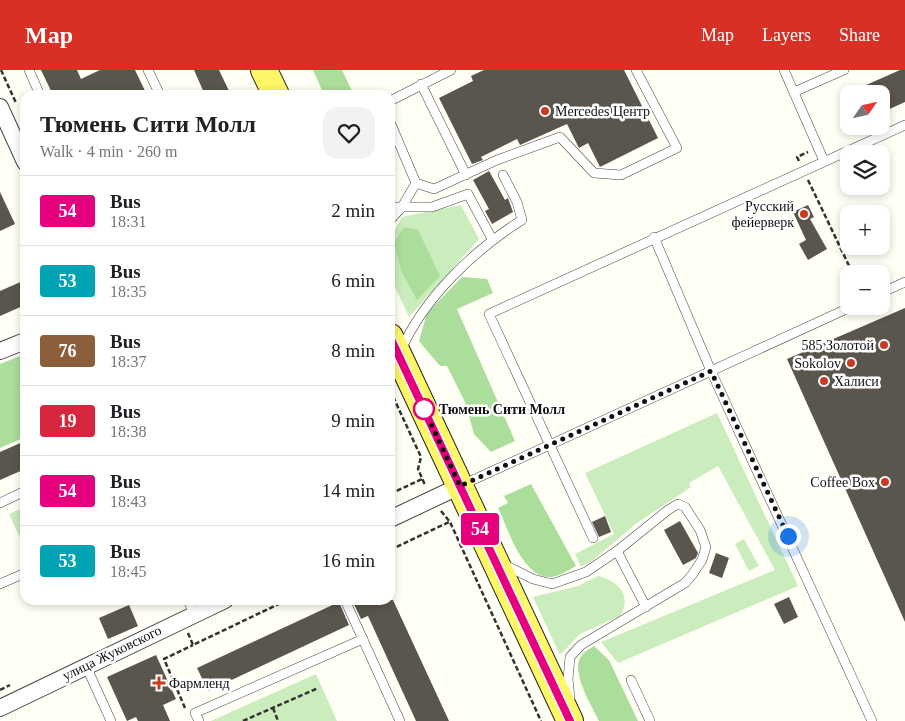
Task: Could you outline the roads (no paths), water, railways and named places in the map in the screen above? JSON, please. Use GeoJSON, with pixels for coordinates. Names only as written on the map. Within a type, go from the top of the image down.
{"type":"FeatureCollection","features":[{"type":"Feature","properties":{"kind":"main road"},"geometry":{"type":"LineString","coordinates":[[264,70],[274,90]]}},
{"type":"Feature","properties":{"kind":"main road"},"geometry":{"type":"LineString","coordinates":[[395,348],[571,721]]}},
{"type":"Feature","properties":{"kind":"street"},"geometry":{"type":"LineString","coordinates":[[5,109],[20,149]]}},
{"type":"Feature","properties":{"kind":"street"},"geometry":{"type":"LineString","coordinates":[[0,352],[20,343]]}},
{"type":"Feature","properties":{"kind":"street"},"geometry":{"type":"LineString","coordinates":[[395,513],[460,486]]}},
{"type":"Feature","properties":{"kind":"street","name":"улица Жуковского"},"geometry":{"type":"LineString","coordinates":[[0,708],[86,666],[188,612],[210,605]]}},
{"type":"Feature","properties":{"kind":"lane"},"geometry":{"type":"LineString","coordinates":[[29,70],[38,90]]}},
{"type":"Feature","properties":{"kind":"lane"},"geometry":{"type":"LineString","coordinates":[[148,70],[158,90]]}},
{"type":"Feature","properties":{"kind":"lane"},"geometry":{"type":"LineString","coordinates":[[395,98],[451,70]]}},
{"type":"Feature","properties":{"kind":"lane"},"geometry":{"type":"LineString","coordinates":[[395,134],[416,183],[434,189],[497,160],[560,137],[594,173],[621,175],[677,148],[636,70]]}},
{"type":"Feature","properties":{"kind":"lane"},"geometry":{"type":"LineString","coordinates":[[784,70],[824,161]]}},
{"type":"Feature","properties":{"kind":"lane"},"geometry":{"type":"LineString","coordinates":[[794,92],[844,70]]}},
{"type":"Feature","properties":{"kind":"lane"},"geometry":{"type":"LineString","coordinates":[[421,84],[466,175]]}},
{"type":"Feature","properties":{"kind":"lane"},"geometry":{"type":"LineString","coordinates":[[593,538],[489,314],[905,125]]}},
{"type":"Feature","properties":{"kind":"lane"},"geometry":{"type":"LineString","coordinates":[[395,345],[432,299],[492,239],[522,220],[517,202],[503,175]]}},
{"type":"Feature","properties":{"kind":"lane"},"geometry":{"type":"LineString","coordinates":[[395,215],[402,207],[416,183]]}},
{"type":"Feature","properties":{"kind":"lane"},"geometry":{"type":"LineString","coordinates":[[395,207],[432,207],[468,194],[492,239]]}},
{"type":"Feature","properties":{"kind":"lane"},"geometry":{"type":"LineString","coordinates":[[654,238],[711,371],[872,721]]}},
{"type":"Feature","properties":{"kind":"lane"},"geometry":{"type":"LineString","coordinates":[[890,289],[905,282]]}},
{"type":"Feature","properties":{"kind":"lane"},"geometry":{"type":"LineString","coordinates":[[460,486],[840,312]]}},
{"type":"Feature","properties":{"kind":"lane"},"geometry":{"type":"LineString","coordinates":[[0,504],[20,494]]}},
{"type":"Feature","properties":{"kind":"lane"},"geometry":{"type":"LineString","coordinates":[[494,558],[519,573],[552,584],[586,572],[617,551],[678,504],[685,507],[700,530],[706,547],[702,560],[685,583],[581,645],[570,657],[568,679],[571,721]]}},
{"type":"Feature","properties":{"kind":"lane"},"geometry":{"type":"LineString","coordinates":[[617,551],[646,606]]}},
{"type":"Feature","properties":{"kind":"lane"},"geometry":{"type":"LineString","coordinates":[[0,584],[20,575]]}},
{"type":"Feature","properties":{"kind":"lane"},"geometry":{"type":"LineString","coordinates":[[347,605],[400,721]]}},
{"type":"Feature","properties":{"kind":"lane"},"geometry":{"type":"LineString","coordinates":[[199,721],[196,713],[363,639]]}},
{"type":"Feature","properties":{"kind":"lane"},"geometry":{"type":"LineString","coordinates":[[86,666],[111,721]]}},
{"type":"Feature","properties":{"kind":"lane"},"geometry":{"type":"LineString","coordinates":[[631,680],[650,721]]}},
{"type":"Feature","properties":{"kind":"place","name":"Mercedes Центр"},"geometry":{"type":"Point","coordinates":[545,111]}},
{"type":"Feature","properties":{"kind":"place","name":"Русский фейерверк"},"geometry":{"type":"Point","coordinates":[804,214]}},
{"type":"Feature","properties":{"kind":"place","name":"585 Золотой"},"geometry":{"type":"Point","coordinates":[884,345]}},
{"type":"Feature","properties":{"kind":"place","name":"Sokolov"},"geometry":{"type":"Point","coordinates":[851,363]}},
{"type":"Feature","properties":{"kind":"place","name":"Халиси"},"geometry":{"type":"Point","coordinates":[824,381]}},
{"type":"Feature","properties":{"kind":"place","name":"Тюмень Сити Молл"},"geometry":{"type":"Point","coordinates":[424,409]}},
{"type":"Feature","properties":{"kind":"place","name":"Coffee Box"},"geometry":{"type":"Point","coordinates":[885,482]}},
{"type":"Feature","properties":{"kind":"place","name":"Фармленд"},"geometry":{"type":"Point","coordinates":[159,683]}}]}
